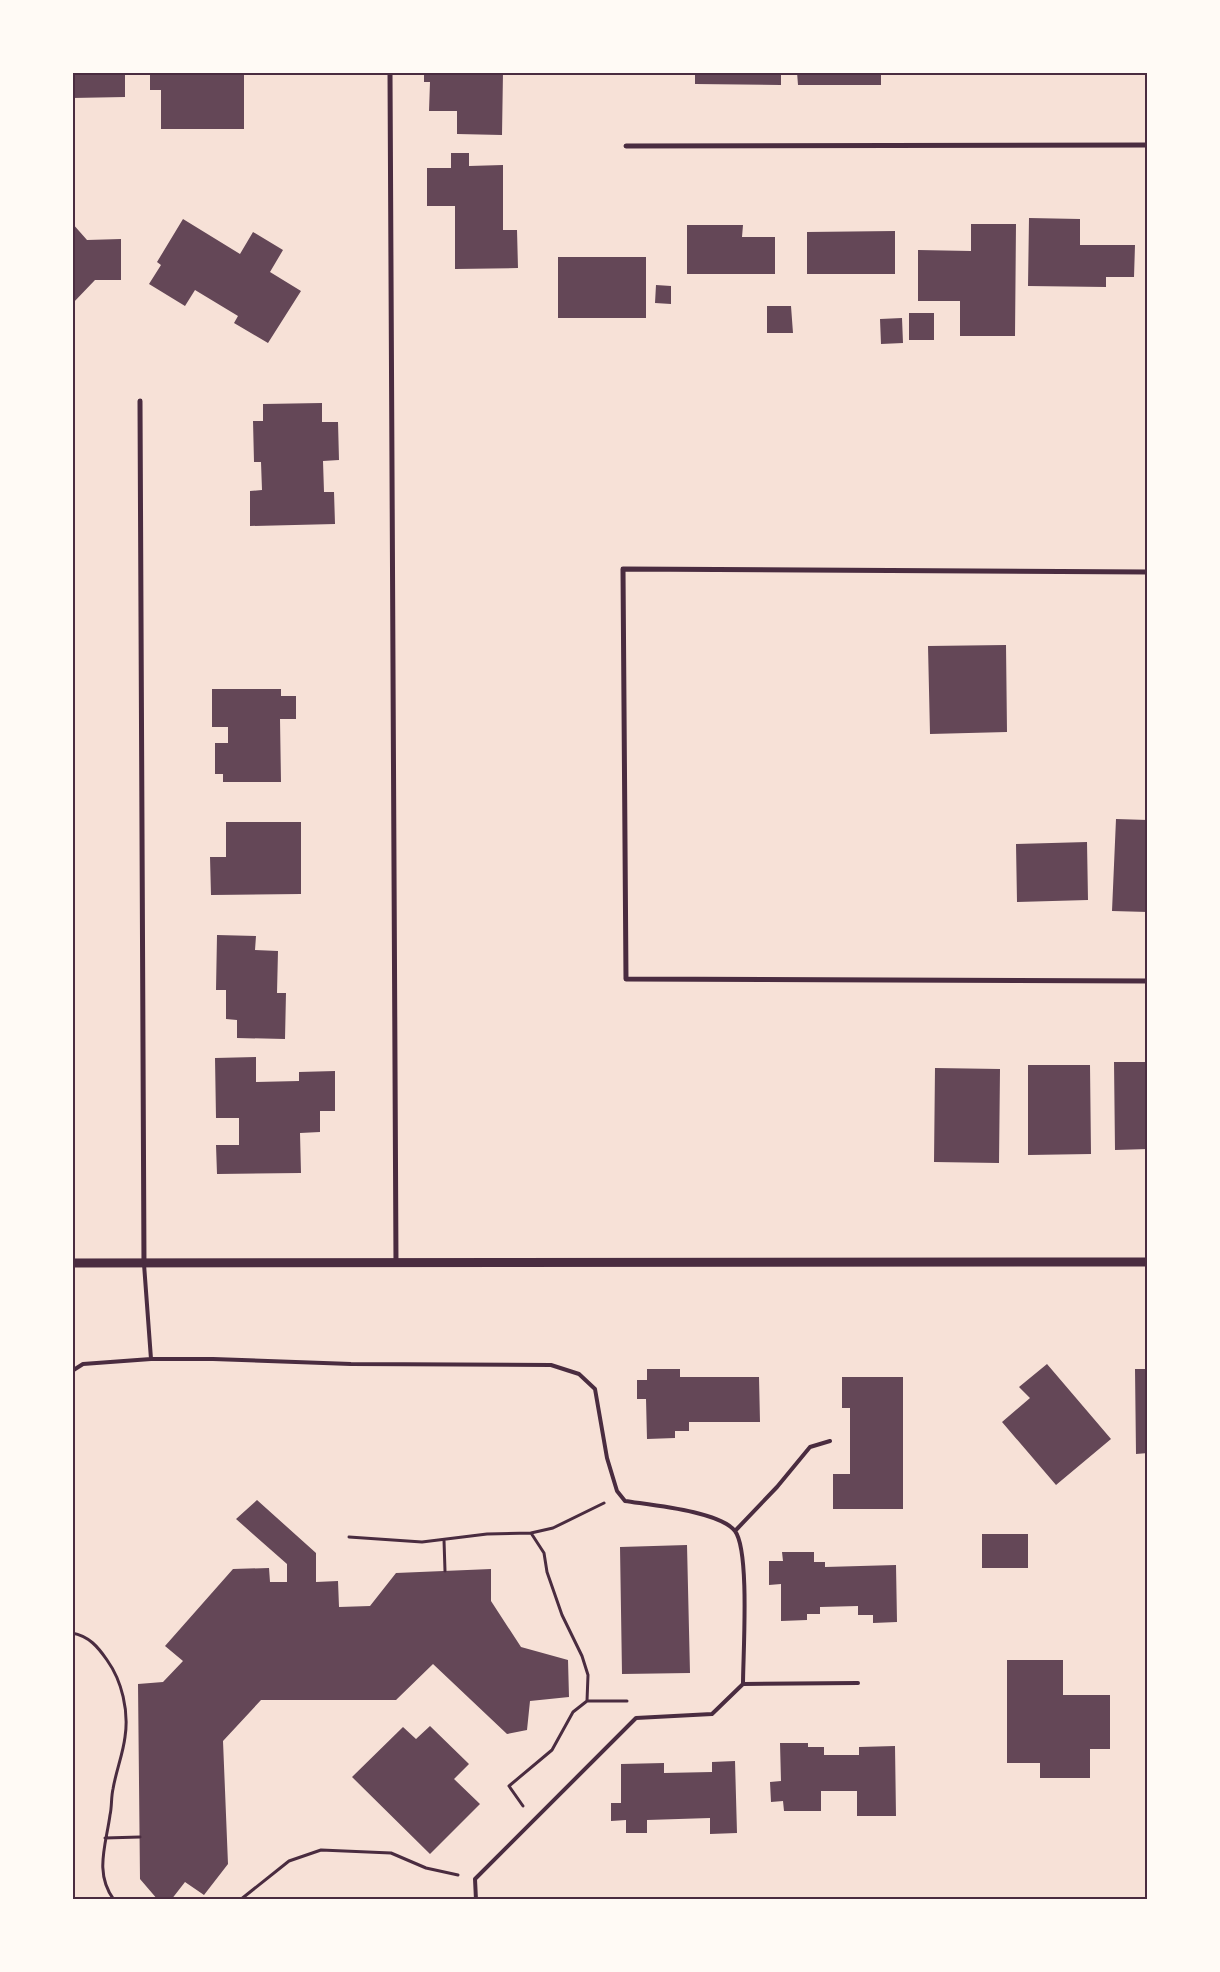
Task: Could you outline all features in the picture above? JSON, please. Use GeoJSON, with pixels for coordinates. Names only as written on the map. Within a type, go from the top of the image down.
{"type":"FeatureCollection","features":[{"type":"Feature","properties":{"kind":"street"},"geometry":{"type":"LineString","coordinates":[[390,72],[396,1263]]}},
{"type":"Feature","properties":{"kind":"street"},"geometry":{"type":"LineString","coordinates":[[626,146],[1148,145]]}},
{"type":"Feature","properties":{"kind":"street"},"geometry":{"type":"LineString","coordinates":[[140,401],[144,1264]]}},
{"type":"Feature","properties":{"kind":"street"},"geometry":{"type":"LineString","coordinates":[[1148,572],[623,569],[626,979],[1148,981]]}},
{"type":"Feature","properties":{"kind":"street"},"geometry":{"type":"LineString","coordinates":[[72,1263],[1148,1262]]}},
{"type":"Feature","properties":{"kind":"lane"},"geometry":{"type":"LineString","coordinates":[[144,1264],[151,1359]]}},
{"type":"Feature","properties":{"kind":"lane"},"geometry":{"type":"LineString","coordinates":[[72,1371],[83,1364],[151,1359],[214,1359],[351,1364],[551,1365],[579,1374],[595,1389],[607,1458],[617,1491],[625,1501],[681,1509],[714,1519],[735,1531],[743,1554],[743,1684]]}},
{"type":"Feature","properties":{"kind":"lane"},"geometry":{"type":"LineString","coordinates":[[735,1531],[777,1488],[810,1447],[830,1441]]}},
{"type":"Feature","properties":{"kind":"lane"},"geometry":{"type":"LineString","coordinates":[[476,1900],[475,1879],[636,1718],[712,1714],[743,1684],[858,1683]]}},
{"type":"Feature","properties":{"kind":"path"},"geometry":{"type":"LineString","coordinates":[[349,1537],[422,1542],[487,1534],[531,1533],[553,1528],[588,1512],[605,1502],[617,1491]]}},
{"type":"Feature","properties":{"kind":"path"},"geometry":{"type":"LineString","coordinates":[[531,1533],[544,1553],[547,1572],[562,1615],[582,1656],[588,1675],[586,1701]]}},
{"type":"Feature","properties":{"kind":"path"},"geometry":{"type":"LineString","coordinates":[[444,1540],[445,1571]]}},
{"type":"Feature","properties":{"kind":"path"},"geometry":{"type":"LineString","coordinates":[[72,1633],[91,1640],[102,1652],[114,1670],[124,1702],[125,1737],[113,1789],[102,1858],[104,1882],[114,1900]]}},
{"type":"Feature","properties":{"kind":"path"},"geometry":{"type":"LineString","coordinates":[[533,1821],[510,1786],[552,1750],[573,1712],[586,1701],[633,1701],[636,1718]]}},
{"type":"Feature","properties":{"kind":"path"},"geometry":{"type":"LineString","coordinates":[[105,1838],[140,1837]]}},
{"type":"Feature","properties":{"kind":"path"},"geometry":{"type":"LineString","coordinates":[[240,1900],[289,1862],[321,1850],[391,1853],[426,1868],[475,1879]]}},
{"type":"Feature","properties":{"kind":"building"},"geometry":{"type":"Polygon","coordinates":[[[72,72],[125,72],[125,97],[72,98],[72,72]]]}},
{"type":"Feature","properties":{"kind":"building"},"geometry":{"type":"Polygon","coordinates":[[[150,72],[244,74],[244,129],[161,129],[161,90],[150,90],[150,72]]]}},
{"type":"Feature","properties":{"kind":"building"},"geometry":{"type":"Polygon","coordinates":[[[424,72],[503,72],[502,135],[457,134],[457,111],[429,111],[430,82],[424,82],[424,72]]]}},
{"type":"Feature","properties":{"kind":"building"},"geometry":{"type":"Polygon","coordinates":[[[695,72],[781,72],[781,85],[695,84],[695,72]]]}},
{"type":"Feature","properties":{"kind":"building"},"geometry":{"type":"Polygon","coordinates":[[[797,72],[881,72],[881,85],[798,85],[797,72]]]}},
{"type":"Feature","properties":{"kind":"building"},"geometry":{"type":"Polygon","coordinates":[[[932,72],[1003,72],[1004,74],[932,75],[932,72]]]}},
{"type":"Feature","properties":{"kind":"building"},"geometry":{"type":"Polygon","coordinates":[[[451,153],[469,153],[469,166],[503,165],[503,230],[517,230],[518,268],[455,269],[455,206],[427,206],[427,168],[451,168],[451,153]]]}},
{"type":"Feature","properties":{"kind":"building"},"geometry":{"type":"Polygon","coordinates":[[[1029,218],[1080,219],[1080,245],[1135,245],[1134,277],[1106,277],[1106,287],[1028,286],[1029,218]]]}},
{"type":"Feature","properties":{"kind":"building"},"geometry":{"type":"Polygon","coordinates":[[[183,219],[240,254],[253,232],[283,250],[270,272],[301,291],[268,343],[234,323],[238,316],[195,290],[185,306],[149,284],[161,265],[157,262],[183,219]]]}},
{"type":"Feature","properties":{"kind":"building"},"geometry":{"type":"Polygon","coordinates":[[[72,223],[87,240],[121,239],[121,280],[95,280],[72,304],[72,223]]]}},
{"type":"Feature","properties":{"kind":"building"},"geometry":{"type":"Polygon","coordinates":[[[971,224],[1016,224],[1015,336],[960,336],[960,301],[918,301],[918,250],[971,251],[971,224]]]}},
{"type":"Feature","properties":{"kind":"building"},"geometry":{"type":"Polygon","coordinates":[[[687,225],[743,225],[742,237],[775,237],[775,274],[687,274],[687,225]]]}},
{"type":"Feature","properties":{"kind":"building"},"geometry":{"type":"Polygon","coordinates":[[[895,231],[895,274],[807,274],[807,232],[895,231]]]}},
{"type":"Feature","properties":{"kind":"building"},"geometry":{"type":"Polygon","coordinates":[[[558,257],[646,257],[646,318],[558,318],[558,257]]]}},
{"type":"Feature","properties":{"kind":"building"},"geometry":{"type":"Polygon","coordinates":[[[656,285],[671,286],[671,304],[655,303],[656,285]]]}},
{"type":"Feature","properties":{"kind":"building"},"geometry":{"type":"Polygon","coordinates":[[[767,306],[791,306],[793,333],[767,333],[767,306]]]}},
{"type":"Feature","properties":{"kind":"building"},"geometry":{"type":"Polygon","coordinates":[[[909,313],[934,313],[934,340],[909,340],[909,313]]]}},
{"type":"Feature","properties":{"kind":"building"},"geometry":{"type":"Polygon","coordinates":[[[902,318],[903,343],[881,344],[880,319],[902,318]]]}},
{"type":"Feature","properties":{"kind":"building"},"geometry":{"type":"Polygon","coordinates":[[[322,403],[322,422],[338,422],[339,460],[323,461],[324,492],[334,492],[335,524],[250,526],[250,491],[262,490],[261,462],[254,462],[253,421],[263,421],[263,404],[322,403]]]}},
{"type":"Feature","properties":{"kind":"building"},"geometry":{"type":"Polygon","coordinates":[[[1006,645],[1007,732],[930,734],[928,646],[1006,645]]]}},
{"type":"Feature","properties":{"kind":"building"},"geometry":{"type":"Polygon","coordinates":[[[212,689],[281,689],[281,696],[296,696],[296,719],[280,719],[281,782],[223,782],[223,774],[215,774],[215,743],[228,743],[228,727],[212,727],[212,689]]]}},
{"type":"Feature","properties":{"kind":"building"},"geometry":{"type":"Polygon","coordinates":[[[1116,819],[1148,820],[1148,912],[1112,911],[1116,819]]]}},
{"type":"Feature","properties":{"kind":"building"},"geometry":{"type":"Polygon","coordinates":[[[226,822],[301,822],[301,894],[211,895],[210,857],[226,857],[226,822]]]}},
{"type":"Feature","properties":{"kind":"building"},"geometry":{"type":"Polygon","coordinates":[[[1087,842],[1088,900],[1017,902],[1016,844],[1087,842]]]}},
{"type":"Feature","properties":{"kind":"building"},"geometry":{"type":"Polygon","coordinates":[[[217,935],[256,936],[255,950],[278,951],[277,993],[286,993],[285,1039],[237,1038],[237,1020],[226,1019],[226,990],[216,990],[217,935]]]}},
{"type":"Feature","properties":{"kind":"building"},"geometry":{"type":"Polygon","coordinates":[[[256,1057],[256,1082],[299,1081],[299,1072],[335,1071],[335,1111],[320,1111],[320,1132],[300,1133],[301,1173],[217,1174],[216,1145],[239,1145],[239,1118],[216,1118],[215,1058],[256,1057]]]}},
{"type":"Feature","properties":{"kind":"building"},"geometry":{"type":"Polygon","coordinates":[[[1114,1062],[1148,1062],[1148,1149],[1115,1150],[1114,1062]]]}},
{"type":"Feature","properties":{"kind":"building"},"geometry":{"type":"Polygon","coordinates":[[[1028,1065],[1090,1065],[1091,1154],[1028,1155],[1028,1065]]]}},
{"type":"Feature","properties":{"kind":"building"},"geometry":{"type":"Polygon","coordinates":[[[935,1068],[1000,1069],[999,1163],[934,1162],[935,1068]]]}},
{"type":"Feature","properties":{"kind":"building"},"geometry":{"type":"Polygon","coordinates":[[[1047,1364],[1111,1439],[1056,1485],[1002,1422],[1030,1398],[1019,1387],[1047,1364]]]}},
{"type":"Feature","properties":{"kind":"building"},"geometry":{"type":"Polygon","coordinates":[[[647,1369],[680,1369],[680,1377],[759,1377],[760,1422],[689,1422],[689,1431],[675,1431],[675,1438],[647,1439],[646,1399],[637,1399],[637,1380],[647,1380],[647,1369]]]}},
{"type":"Feature","properties":{"kind":"building"},"geometry":{"type":"Polygon","coordinates":[[[1135,1369],[1148,1369],[1148,1453],[1136,1454],[1135,1369]]]}},
{"type":"Feature","properties":{"kind":"building"},"geometry":{"type":"Polygon","coordinates":[[[842,1377],[903,1377],[903,1509],[833,1509],[833,1474],[850,1474],[850,1408],[842,1408],[842,1377]]]}},
{"type":"Feature","properties":{"kind":"building"},"geometry":{"type":"Polygon","coordinates":[[[257,1500],[316,1553],[316,1582],[338,1581],[339,1607],[370,1606],[396,1573],[491,1569],[491,1601],[521,1647],[568,1660],[569,1697],[530,1701],[527,1730],[507,1734],[433,1664],[396,1700],[261,1700],[223,1741],[228,1864],[204,1895],[185,1882],[171,1900],[158,1900],[140,1879],[138,1684],[163,1682],[183,1661],[165,1646],[233,1569],[269,1568],[270,1582],[287,1582],[287,1564],[236,1519],[257,1500]]]}},
{"type":"Feature","properties":{"kind":"building"},"geometry":{"type":"Polygon","coordinates":[[[982,1534],[1028,1534],[1028,1568],[982,1568],[982,1534]]]}},
{"type":"Feature","properties":{"kind":"building"},"geometry":{"type":"Polygon","coordinates":[[[687,1545],[690,1673],[622,1674],[620,1547],[687,1545]]]}},
{"type":"Feature","properties":{"kind":"building"},"geometry":{"type":"Polygon","coordinates":[[[782,1552],[814,1552],[814,1562],[825,1562],[825,1567],[896,1565],[897,1622],[873,1623],[873,1615],[858,1615],[858,1606],[820,1607],[820,1614],[807,1614],[807,1620],[781,1621],[781,1584],[769,1585],[769,1561],[783,1561],[782,1552]]]}},
{"type":"Feature","properties":{"kind":"building"},"geometry":{"type":"Polygon","coordinates":[[[1007,1660],[1063,1660],[1063,1695],[1110,1695],[1110,1749],[1090,1749],[1090,1778],[1040,1778],[1040,1763],[1007,1763],[1007,1660]]]}},
{"type":"Feature","properties":{"kind":"building"},"geometry":{"type":"Polygon","coordinates":[[[430,1726],[469,1764],[454,1779],[480,1804],[430,1854],[352,1777],[403,1727],[416,1739],[430,1726]]]}},
{"type":"Feature","properties":{"kind":"building"},"geometry":{"type":"Polygon","coordinates":[[[780,1743],[808,1743],[808,1747],[824,1747],[824,1755],[859,1755],[859,1747],[895,1746],[896,1816],[857,1816],[857,1791],[821,1791],[821,1811],[784,1811],[783,1801],[771,1802],[770,1782],[781,1781],[780,1743]]]}},
{"type":"Feature","properties":{"kind":"building"},"geometry":{"type":"Polygon","coordinates":[[[735,1761],[737,1833],[710,1834],[710,1818],[647,1820],[647,1833],[626,1833],[626,1820],[611,1821],[611,1803],[621,1803],[621,1764],[664,1763],[664,1773],[712,1772],[712,1762],[735,1761]]]}}]}
